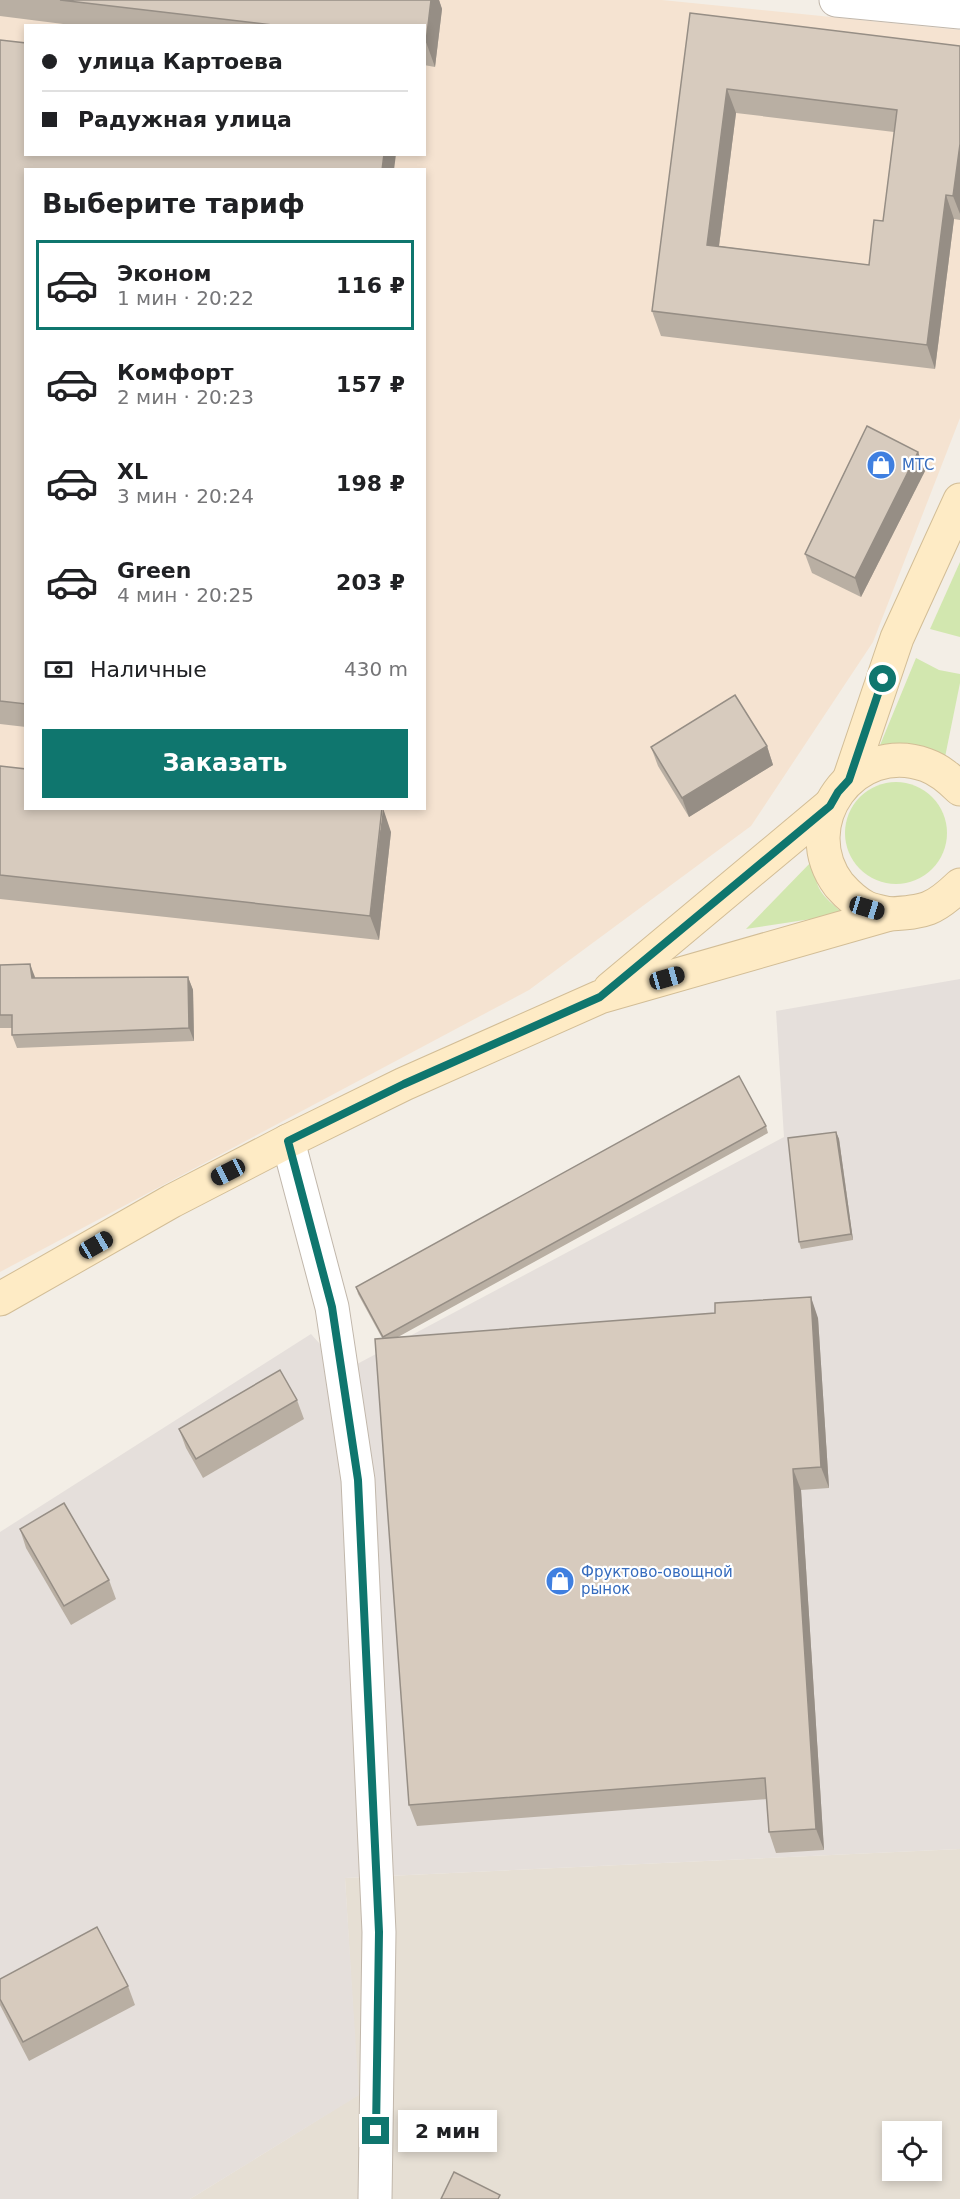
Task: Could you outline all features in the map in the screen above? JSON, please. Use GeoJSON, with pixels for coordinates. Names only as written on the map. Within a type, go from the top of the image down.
{"type":"FeatureCollection","features":[{"type":"Feature","properties":{"kind":"main road"},"geometry":{"type":"LineString","coordinates":[[849,780],[897,638],[960,501]]}},
{"type":"Feature","properties":{"kind":"main road"},"geometry":{"type":"LineString","coordinates":[[890,914],[867,908],[847,894],[832,875],[824,853],[823,829],[830,806],[838,792],[849,780],[866,768],[886,762],[907,760],[927,765],[946,775],[960,789]]}},
{"type":"Feature","properties":{"kind":"main road"},"geometry":{"type":"LineString","coordinates":[[600,997],[830,806]]}},
{"type":"Feature","properties":{"kind":"main road"},"geometry":{"type":"LineString","coordinates":[[0,1299],[172,1202],[288,1141],[404,1084],[600,997],[890,914],[916,913],[954,894]]}},
{"type":"Feature","properties":{"kind":"street"},"geometry":{"type":"LineString","coordinates":[[836,0],[960,12]]}},
{"type":"Feature","properties":{"kind":"street"},"geometry":{"type":"LineString","coordinates":[[288,1141],[332,1307],[358,1480],[379,1932],[375,2199]]}},
{"type":"Feature","properties":{"kind":"shaded area"},"geometry":{"type":"Polygon","coordinates":[[[0,0],[662,0],[960,30],[960,418],[873,642],[751,826],[529,990],[0,1272],[0,0]]]}},
{"type":"Feature","properties":{"kind":"shaded area"},"geometry":{"type":"Polygon","coordinates":[[[960,979],[960,1849],[345,1878],[359,2095],[190,2199],[0,2199],[0,1532],[311,1334],[344,1371],[784,1137],[776,1011],[960,979]]]}},
{"type":"Feature","properties":{"kind":"shaded area"},"geometry":{"type":"Polygon","coordinates":[[[960,1849],[960,2199],[190,2199],[358,2095],[345,1878],[960,1849]]]}},
{"type":"Feature","properties":{"kind":"green space"},"geometry":{"type":"Polygon","coordinates":[[[960,562],[960,637],[930,629],[960,562]]]}},
{"type":"Feature","properties":{"kind":"green space"},"geometry":{"type":"Polygon","coordinates":[[[916,658],[939,670],[960,674],[944,762],[878,750],[916,658]]]}},
{"type":"Feature","properties":{"kind":"green space"},"geometry":{"type":"Polygon","coordinates":[[[896,782],[916,786],[932,797],[943,813],[947,833],[943,853],[932,869],[916,880],[896,884],[876,880],[860,869],[849,853],[845,833],[849,813],[860,797],[876,786],[896,782]]]}},
{"type":"Feature","properties":{"kind":"green space"},"geometry":{"type":"Polygon","coordinates":[[[813,860],[821,892],[844,914],[746,929],[813,860]]]}},
{"type":"Feature","properties":{"kind":"building"},"geometry":{"type":"Polygon","coordinates":[[[60,0],[431,0],[426,42],[426,24],[264,24],[60,0]]]}},
{"type":"Feature","properties":{"kind":"building"},"geometry":{"type":"Polygon","coordinates":[[[690,13],[960,46],[960,144],[953,196],[946,195],[927,345],[652,311],[690,13]],[[727,89],[707,245],[869,265],[874,220],[883,221],[897,110],[727,89]]]}},
{"type":"Feature","properties":{"kind":"building"},"geometry":{"type":"Polygon","coordinates":[[[0,40],[24,43],[24,156],[384,156],[382,168],[24,168],[24,704],[0,701],[0,40]]]}},
{"type":"Feature","properties":{"kind":"building"},"geometry":{"type":"Polygon","coordinates":[[[867,426],[918,452],[855,578],[805,554],[867,426]]]}},
{"type":"Feature","properties":{"kind":"building"},"geometry":{"type":"Polygon","coordinates":[[[735,695],[767,746],[682,798],[651,747],[735,695]]]}},
{"type":"Feature","properties":{"kind":"building"},"geometry":{"type":"Polygon","coordinates":[[[0,766],[24,769],[24,810],[382,810],[370,916],[0,875],[0,766]]]}},
{"type":"Feature","properties":{"kind":"building"},"geometry":{"type":"Polygon","coordinates":[[[30,964],[32,978],[188,977],[189,1028],[12,1035],[12,1015],[0,1015],[0,965],[30,964]]]}},
{"type":"Feature","properties":{"kind":"building"},"geometry":{"type":"Polygon","coordinates":[[[739,1076],[766,1126],[383,1337],[356,1287],[739,1076]]]}},
{"type":"Feature","properties":{"kind":"building"},"geometry":{"type":"Polygon","coordinates":[[[836,1132],[851,1234],[799,1242],[788,1138],[836,1132]]]}},
{"type":"Feature","properties":{"kind":"building","name":"Фруктово-овощной рынок"},"geometry":{"type":"Polygon","coordinates":[[[811,1297],[821,1467],[793,1469],[816,1829],[769,1832],[765,1778],[409,1805],[375,1339],[715,1313],[715,1303],[811,1297]]]}},
{"type":"Feature","properties":{"kind":"building"},"geometry":{"type":"Polygon","coordinates":[[[280,1370],[297,1400],[196,1459],[179,1429],[280,1370]]]}},
{"type":"Feature","properties":{"kind":"building"},"geometry":{"type":"Polygon","coordinates":[[[64,1503],[109,1580],[64,1606],[20,1529],[64,1503]]]}},
{"type":"Feature","properties":{"kind":"building"},"geometry":{"type":"Polygon","coordinates":[[[97,1927],[128,1986],[23,2042],[0,1999],[0,1979],[97,1927]]]}},
{"type":"Feature","properties":{"kind":"building"},"geometry":{"type":"Polygon","coordinates":[[[454,2172],[500,2195],[498,2199],[441,2199],[454,2172]]]}},
{"type":"Feature","properties":{"kind":"place","name":"МТС"},"geometry":{"type":"Point","coordinates":[881,465]}},
{"type":"Feature","properties":{"kind":"place","name":"Фруктово-овощной рынок"},"geometry":{"type":"Point","coordinates":[560,1581]}},
{"type":"Feature","properties":{"kind":"route"},"geometry":{"type":"LineString","coordinates":[[376,2131],[379,1932],[358,1480],[332,1307],[288,1141],[404,1084],[600,997],[830,806],[838,792],[849,780],[883,679]]}}]}
